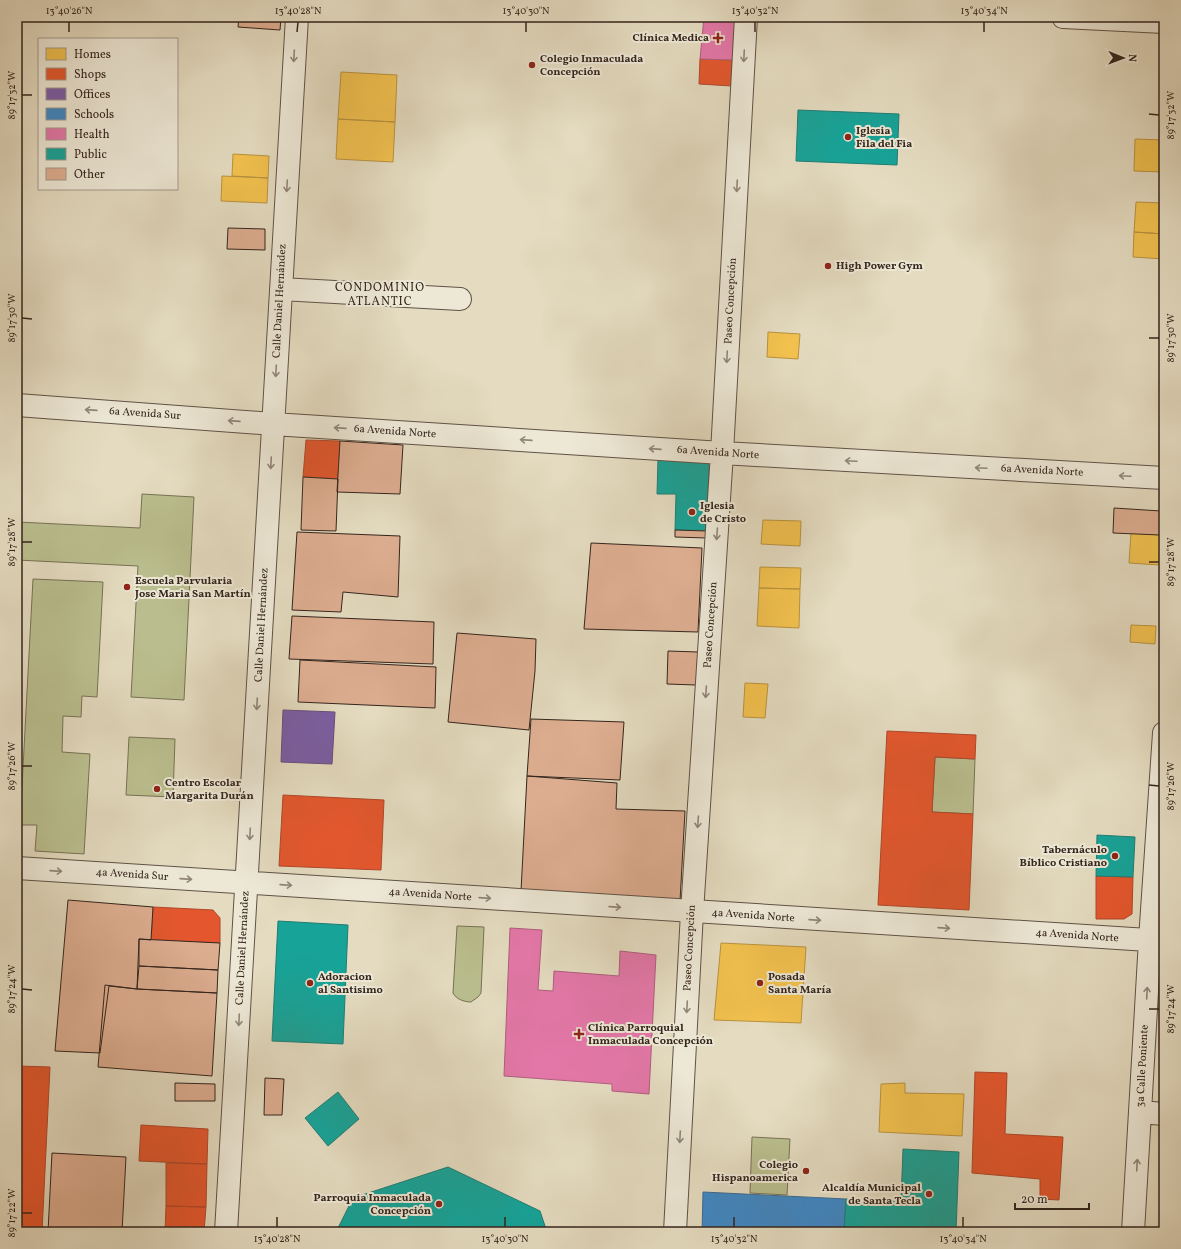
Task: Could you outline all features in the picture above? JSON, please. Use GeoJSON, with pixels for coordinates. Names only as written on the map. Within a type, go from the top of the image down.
{"type":"FeatureCollection","features":[{"type":"Feature","properties":{"kind":"street","name":"Calle Daniel Hernández"},"geometry":{"type":"LineString","coordinates":[[226,1232],[297,17]]}},
{"type":"Feature","properties":{"kind":"street","name":"Paseo Concepción"},"geometry":{"type":"LineString","coordinates":[[675,1232],[692,912],[722,453],[746,17]]}},
{"type":"Feature","properties":{"kind":"street"},"geometry":{"type":"LineString","coordinates":[[1063,17],[1164,22]]}},
{"type":"Feature","properties":{"kind":"street"},"geometry":{"type":"LineString","coordinates":[[281,289],[460,299]]}},
{"type":"Feature","properties":{"kind":"street","name":"6a Avenida Sur"},"geometry":{"type":"LineString","coordinates":[[17,405],[273,424]]}},
{"type":"Feature","properties":{"kind":"street","name":"6a Avenida Norte"},"geometry":{"type":"LineString","coordinates":[[273,424],[722,453],[1164,478]]}},
{"type":"Feature","properties":{"kind":"street","name":"3a Calle Poniente"},"geometry":{"type":"LineString","coordinates":[[1133,1232],[1140,1112],[1157,941],[1164,733]]}},
{"type":"Feature","properties":{"kind":"street","name":"4a Avenida Sur"},"geometry":{"type":"LineString","coordinates":[[17,868],[247,883]]}},
{"type":"Feature","properties":{"kind":"street","name":"4a Avenida Norte"},"geometry":{"type":"LineString","coordinates":[[247,883],[1157,941]]}},
{"type":"Feature","properties":{"kind":"street"},"geometry":{"type":"LineString","coordinates":[[1140,1112],[1164,1114]]}},
{"type":"Feature","properties":{"kind":"green space"},"geometry":{"type":"Polygon","coordinates":[[[142,494],[194,497],[184,700],[131,697],[138,566],[17,560],[17,522],[140,528],[142,494]]]}},
{"type":"Feature","properties":{"kind":"green space"},"geometry":{"type":"Polygon","coordinates":[[[33,579],[103,582],[97,697],[82,696],[81,717],[63,716],[62,752],[90,754],[84,854],[35,851],[37,825],[20,825],[33,579]]]}},
{"type":"Feature","properties":{"kind":"green space"},"geometry":{"type":"Polygon","coordinates":[[[129,737],[175,739],[173,797],[126,795],[129,737]]]}},
{"type":"Feature","properties":{"kind":"green space"},"geometry":{"type":"Polygon","coordinates":[[[935,757],[975,759],[973,814],[932,812],[935,757]]]}},
{"type":"Feature","properties":{"kind":"green space"},"geometry":{"type":"Polygon","coordinates":[[[457,926],[484,927],[481,993],[471,1002],[460,1000],[453,993],[457,926]]]}},
{"type":"Feature","properties":{"kind":"green space"},"geometry":{"type":"Polygon","coordinates":[[[752,1137],[790,1139],[787,1195],[750,1193],[752,1137]]]}},
{"type":"Feature","properties":{"kind":"building: Homes"},"geometry":{"type":"Polygon","coordinates":[[[341,72],[397,75],[395,122],[338,119],[341,72]]]}},
{"type":"Feature","properties":{"kind":"building: Homes"},"geometry":{"type":"Polygon","coordinates":[[[338,119],[395,122],[393,162],[336,159],[338,119]]]}},
{"type":"Feature","properties":{"kind":"building: Homes"},"geometry":{"type":"Polygon","coordinates":[[[1135,139],[1164,140],[1164,172],[1134,171],[1135,139]]]}},
{"type":"Feature","properties":{"kind":"building: Homes"},"geometry":{"type":"Polygon","coordinates":[[[233,154],[269,156],[268,178],[232,176],[233,154]]]}},
{"type":"Feature","properties":{"kind":"building: Homes"},"geometry":{"type":"Polygon","coordinates":[[[222,176],[268,178],[267,203],[221,201],[222,176]]]}},
{"type":"Feature","properties":{"kind":"building: Homes"},"geometry":{"type":"Polygon","coordinates":[[[1136,202],[1164,203],[1164,234],[1134,232],[1136,202]]]}},
{"type":"Feature","properties":{"kind":"building: Homes"},"geometry":{"type":"Polygon","coordinates":[[[1134,232],[1164,234],[1164,259],[1133,257],[1134,232]]]}},
{"type":"Feature","properties":{"kind":"building: Homes"},"geometry":{"type":"Polygon","coordinates":[[[768,332],[800,334],[798,359],[767,357],[768,332]]]}},
{"type":"Feature","properties":{"kind":"building: Homes"},"geometry":{"type":"Polygon","coordinates":[[[763,520],[801,521],[800,546],[761,544],[763,520]]]}},
{"type":"Feature","properties":{"kind":"building: Homes"},"geometry":{"type":"Polygon","coordinates":[[[1131,533],[1160,535],[1159,565],[1129,563],[1131,533]]]}},
{"type":"Feature","properties":{"kind":"building: Homes"},"geometry":{"type":"Polygon","coordinates":[[[760,567],[801,568],[800,589],[759,588],[760,567]]]}},
{"type":"Feature","properties":{"kind":"building: Homes"},"geometry":{"type":"Polygon","coordinates":[[[759,588],[800,589],[799,628],[757,626],[759,588]]]}},
{"type":"Feature","properties":{"kind":"building: Homes"},"geometry":{"type":"Polygon","coordinates":[[[1131,625],[1156,626],[1155,644],[1130,642],[1131,625]]]}},
{"type":"Feature","properties":{"kind":"building: Homes"},"geometry":{"type":"Polygon","coordinates":[[[745,683],[768,684],[765,718],[743,717],[745,683]]]}},
{"type":"Feature","properties":{"kind":"building: Homes","name":"Posada Santa María"},"geometry":{"type":"Polygon","coordinates":[[[721,943],[806,947],[801,1023],[714,1020],[721,943]]]}},
{"type":"Feature","properties":{"kind":"building: Homes"},"geometry":{"type":"Polygon","coordinates":[[[905,1083],[905,1093],[964,1094],[962,1136],[879,1132],[881,1084],[905,1083]]]}},
{"type":"Feature","properties":{"kind":"building: Shops"},"geometry":{"type":"Polygon","coordinates":[[[700,59],[733,60],[732,86],[699,84],[700,59]]]}},
{"type":"Feature","properties":{"kind":"building: Shops"},"geometry":{"type":"Polygon","coordinates":[[[306,440],[340,441],[338,479],[303,477],[306,440]]]}},
{"type":"Feature","properties":{"kind":"building: Shops"},"geometry":{"type":"Polygon","coordinates":[[[887,731],[976,735],[975,759],[935,757],[932,812],[973,814],[969,910],[878,905],[887,731]]]}},
{"type":"Feature","properties":{"kind":"building: Shops"},"geometry":{"type":"Polygon","coordinates":[[[283,795],[384,800],[381,870],[279,866],[283,795]]]}},
{"type":"Feature","properties":{"kind":"building: Shops"},"geometry":{"type":"Polygon","coordinates":[[[1096,876],[1133,877],[1132,914],[1124,919],[1096,919],[1096,876]]]}},
{"type":"Feature","properties":{"kind":"building: Shops"},"geometry":{"type":"Polygon","coordinates":[[[153,907],[213,910],[220,918],[220,943],[151,940],[153,907]]]}},
{"type":"Feature","properties":{"kind":"building: Shops"},"geometry":{"type":"Polygon","coordinates":[[[17,1066],[50,1067],[42,1232],[17,1232],[17,1066]]]}},
{"type":"Feature","properties":{"kind":"building: Shops"},"geometry":{"type":"Polygon","coordinates":[[[975,1072],[1007,1073],[1005,1134],[1063,1137],[1059,1200],[1040,1199],[1040,1179],[972,1173],[975,1072]]]}},
{"type":"Feature","properties":{"kind":"building: Shops"},"geometry":{"type":"Polygon","coordinates":[[[141,1125],[208,1129],[207,1164],[139,1161],[141,1125]]]}},
{"type":"Feature","properties":{"kind":"building: Shops"},"geometry":{"type":"Polygon","coordinates":[[[166,1163],[207,1164],[206,1207],[166,1206],[166,1163]]]}},
{"type":"Feature","properties":{"kind":"building: Shops"},"geometry":{"type":"Polygon","coordinates":[[[166,1206],[206,1207],[204,1232],[165,1232],[166,1206]]]}},
{"type":"Feature","properties":{"kind":"building: Offices"},"geometry":{"type":"Polygon","coordinates":[[[283,710],[335,712],[332,764],[281,762],[283,710]]]}},
{"type":"Feature","properties":{"kind":"building: Schools"},"geometry":{"type":"Polygon","coordinates":[[[703,1192],[846,1199],[844,1232],[702,1232],[703,1192]]]}},
{"type":"Feature","properties":{"kind":"building: Health","name":"Clínica Medica"},"geometry":{"type":"Polygon","coordinates":[[[704,17],[736,17],[733,60],[700,59],[704,17]]]}},
{"type":"Feature","properties":{"kind":"building: Health","name":"Clínica Parroquial Inmaculada Concepción"},"geometry":{"type":"Polygon","coordinates":[[[510,928],[542,930],[538,990],[553,991],[554,971],[619,976],[620,951],[656,955],[649,1094],[612,1091],[612,1084],[504,1076],[510,928]]]}},
{"type":"Feature","properties":{"kind":"building: Public","name":"Iglesia Fila del Fia"},"geometry":{"type":"Polygon","coordinates":[[[798,110],[899,114],[897,165],[796,161],[798,110]]]}},
{"type":"Feature","properties":{"kind":"building: Public","name":"Iglesia de Cristo"},"geometry":{"type":"Polygon","coordinates":[[[658,460],[709,462],[707,531],[675,530],[676,494],[657,494],[658,460]]]}},
{"type":"Feature","properties":{"kind":"building: Public","name":"Tabernáculo Bíblico Cristiano"},"geometry":{"type":"Polygon","coordinates":[[[1097,835],[1135,837],[1133,877],[1096,876],[1097,835]]]}},
{"type":"Feature","properties":{"kind":"building: Public","name":"Adoracion al Santisimo"},"geometry":{"type":"Polygon","coordinates":[[[278,921],[348,925],[343,1044],[272,1041],[278,921]]]}},
{"type":"Feature","properties":{"kind":"building: Public"},"geometry":{"type":"Polygon","coordinates":[[[338,1092],[359,1119],[328,1146],[305,1118],[338,1092]]]}},
{"type":"Feature","properties":{"kind":"building: Public","name":"Alcaldía Municipal de Santa Tecla"},"geometry":{"type":"Polygon","coordinates":[[[903,1149],[959,1152],[956,1232],[844,1232],[846,1199],[901,1201],[903,1149]]]}},
{"type":"Feature","properties":{"kind":"building: Public","name":"Parroquia Inmaculada Concepción"},"geometry":{"type":"Polygon","coordinates":[[[448,1167],[540,1211],[547,1232],[336,1232],[353,1198],[448,1167]]]}},
{"type":"Feature","properties":{"kind":"building: Other"},"geometry":{"type":"Polygon","coordinates":[[[239,17],[281,17],[280,30],[238,27],[239,17]]]}},
{"type":"Feature","properties":{"kind":"building: Other"},"geometry":{"type":"Polygon","coordinates":[[[228,228],[265,229],[265,250],[227,249],[228,228]]]}},
{"type":"Feature","properties":{"kind":"building: Other"},"geometry":{"type":"Polygon","coordinates":[[[340,441],[403,445],[400,494],[337,492],[340,441]]]}},
{"type":"Feature","properties":{"kind":"building: Other"},"geometry":{"type":"Polygon","coordinates":[[[303,477],[338,479],[336,531],[301,530],[303,477]]]}},
{"type":"Feature","properties":{"kind":"building: Other"},"geometry":{"type":"Polygon","coordinates":[[[1114,508],[1161,511],[1160,535],[1113,533],[1114,508]]]}},
{"type":"Feature","properties":{"kind":"building: Other"},"geometry":{"type":"Polygon","coordinates":[[[675,530],[707,531],[707,538],[675,537],[675,530]]]}},
{"type":"Feature","properties":{"kind":"building: Other"},"geometry":{"type":"Polygon","coordinates":[[[297,532],[400,536],[398,597],[343,592],[341,612],[292,610],[297,532]]]}},
{"type":"Feature","properties":{"kind":"building: Other"},"geometry":{"type":"Polygon","coordinates":[[[591,543],[702,548],[698,632],[584,629],[591,543]]]}},
{"type":"Feature","properties":{"kind":"building: Other"},"geometry":{"type":"Polygon","coordinates":[[[292,616],[434,622],[433,664],[289,659],[292,616]]]}},
{"type":"Feature","properties":{"kind":"building: Other"},"geometry":{"type":"Polygon","coordinates":[[[457,633],[536,639],[535,671],[529,730],[448,722],[457,633]]]}},
{"type":"Feature","properties":{"kind":"building: Other"},"geometry":{"type":"Polygon","coordinates":[[[668,651],[698,652],[696,685],[667,684],[668,651]]]}},
{"type":"Feature","properties":{"kind":"building: Other"},"geometry":{"type":"Polygon","coordinates":[[[300,660],[436,667],[435,708],[298,702],[300,660]]]}},
{"type":"Feature","properties":{"kind":"building: Other"},"geometry":{"type":"Polygon","coordinates":[[[531,719],[624,722],[620,780],[527,776],[531,719]]]}},
{"type":"Feature","properties":{"kind":"building: Other"},"geometry":{"type":"Polygon","coordinates":[[[527,776],[617,783],[616,809],[685,811],[680,901],[521,891],[527,776]]]}},
{"type":"Feature","properties":{"kind":"building: Other"},"geometry":{"type":"Polygon","coordinates":[[[68,900],[153,907],[151,940],[139,939],[137,989],[109,986],[100,1053],[55,1051],[68,900]]]}},
{"type":"Feature","properties":{"kind":"building: Other"},"geometry":{"type":"Polygon","coordinates":[[[139,939],[220,943],[218,970],[139,966],[139,939]]]}},
{"type":"Feature","properties":{"kind":"building: Other"},"geometry":{"type":"Polygon","coordinates":[[[139,966],[218,970],[217,993],[137,989],[139,966]]]}},
{"type":"Feature","properties":{"kind":"building: Other"},"geometry":{"type":"Polygon","coordinates":[[[105,985],[137,989],[217,993],[212,1076],[98,1067],[105,985]]]}},
{"type":"Feature","properties":{"kind":"building: Other"},"geometry":{"type":"Polygon","coordinates":[[[265,1078],[284,1079],[282,1115],[264,1115],[265,1078]]]}},
{"type":"Feature","properties":{"kind":"building: Other"},"geometry":{"type":"Polygon","coordinates":[[[175,1083],[215,1084],[215,1101],[175,1101],[175,1083]]]}},
{"type":"Feature","properties":{"kind":"building: Other"},"geometry":{"type":"Polygon","coordinates":[[[52,1153],[126,1157],[122,1232],[48,1232],[52,1153]]]}},
{"type":"Feature","properties":{"kind":"place","name":"Clínica Medica"},"geometry":{"type":"Point","coordinates":[718,38]}},
{"type":"Feature","properties":{"kind":"place","name":"Colegio Inmaculada Concepción"},"geometry":{"type":"Point","coordinates":[532,65]}},
{"type":"Feature","properties":{"kind":"place","name":"Iglesia Fila del Fia"},"geometry":{"type":"Point","coordinates":[848,137]}},
{"type":"Feature","properties":{"kind":"place","name":"High Power Gym"},"geometry":{"type":"Point","coordinates":[828,266]}},
{"type":"Feature","properties":{"kind":"place","name":"Iglesia de Cristo"},"geometry":{"type":"Point","coordinates":[692,512]}},
{"type":"Feature","properties":{"kind":"place","name":"Escuela Parvularia Jose Maria San Martín"},"geometry":{"type":"Point","coordinates":[127,587]}},
{"type":"Feature","properties":{"kind":"place","name":"Centro Escolar Margarita Durán"},"geometry":{"type":"Point","coordinates":[157,789]}},
{"type":"Feature","properties":{"kind":"place","name":"Tabernáculo Bíblico Cristiano"},"geometry":{"type":"Point","coordinates":[1115,856]}},
{"type":"Feature","properties":{"kind":"place","name":"Adoracion al Santisimo"},"geometry":{"type":"Point","coordinates":[310,983]}},
{"type":"Feature","properties":{"kind":"place","name":"Posada Santa María"},"geometry":{"type":"Point","coordinates":[760,983]}},
{"type":"Feature","properties":{"kind":"place","name":"Clínica Parroquial Inmaculada Concepción"},"geometry":{"type":"Point","coordinates":[579,1034]}},
{"type":"Feature","properties":{"kind":"place","name":"Colegio Hispanoamerica"},"geometry":{"type":"Point","coordinates":[806,1171]}},
{"type":"Feature","properties":{"kind":"place","name":"Alcaldía Municipal de Santa Tecla"},"geometry":{"type":"Point","coordinates":[929,1194]}},
{"type":"Feature","properties":{"kind":"place","name":"Parroquia Inmaculada Concepción"},"geometry":{"type":"Point","coordinates":[439,1204]}},
{"type":"Feature","properties":{"kind":"district","name":"CONDOMINIO ATLANTIC"},"geometry":{"type":"Point","coordinates":[380,295]}}]}
